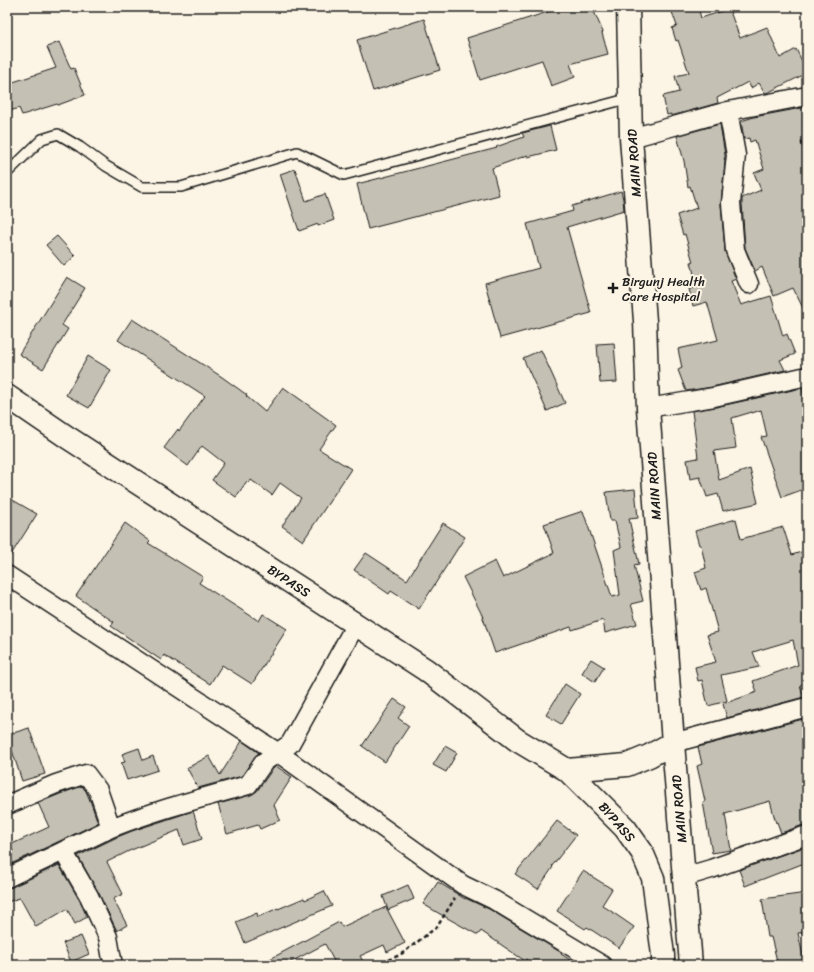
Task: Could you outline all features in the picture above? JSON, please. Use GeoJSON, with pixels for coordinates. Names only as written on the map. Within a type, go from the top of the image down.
{"type":"FeatureCollection","features":[{"type":"Feature","properties":{"kind":"main road","name":"MAIN ROAD"},"geometry":{"type":"LineString","coordinates":[[628,7],[632,138],[645,321],[648,408],[691,965]]}},
{"type":"Feature","properties":{"kind":"main road","name":"BYPASS"},"geometry":{"type":"LineString","coordinates":[[7,396],[426,670],[517,740],[567,770],[625,828],[642,852],[653,878],[663,960]]}},
{"type":"Feature","properties":{"kind":"main road"},"geometry":{"type":"LineString","coordinates":[[567,770],[627,766],[673,743]]}},
{"type":"Feature","properties":{"kind":"street"},"geometry":{"type":"LineString","coordinates":[[632,138],[728,111],[807,96]]}},
{"type":"Feature","properties":{"kind":"street"},"geometry":{"type":"LineString","coordinates":[[728,111],[736,155],[731,204],[736,250],[749,284]]}},
{"type":"Feature","properties":{"kind":"street"},"geometry":{"type":"LineString","coordinates":[[648,408],[714,397],[807,376]]}},
{"type":"Feature","properties":{"kind":"street"},"geometry":{"type":"LineString","coordinates":[[7,575],[277,752],[463,886],[494,900],[602,965]]}},
{"type":"Feature","properties":{"kind":"street"},"geometry":{"type":"LineString","coordinates":[[8,878],[111,828],[129,821],[248,785],[264,762],[290,744],[356,624]]}},
{"type":"Feature","properties":{"kind":"street"},"geometry":{"type":"LineString","coordinates":[[673,743],[807,707]]}},
{"type":"Feature","properties":{"kind":"street"},"geometry":{"type":"LineString","coordinates":[[7,805],[56,784],[86,774],[98,790],[111,828]]}},
{"type":"Feature","properties":{"kind":"street"},"geometry":{"type":"LineString","coordinates":[[684,877],[807,835]]}},
{"type":"Feature","properties":{"kind":"street"},"geometry":{"type":"LineString","coordinates":[[63,851],[89,896],[108,937],[112,965]]}},
{"type":"Feature","properties":{"kind":"lane"},"geometry":{"type":"LineString","coordinates":[[7,173],[42,139],[58,134],[106,166],[142,187],[181,187],[297,152],[344,175],[631,98]]}},
{"type":"Feature","properties":{"kind":"path"},"geometry":{"type":"LineString","coordinates":[[375,965],[400,955],[437,927],[463,886]]}},
{"type":"Feature","properties":{"kind":"building"},"geometry":{"type":"Polygon","coordinates":[[[563,7],[592,7],[603,32],[608,54],[570,64],[575,77],[551,86],[542,60],[480,80],[467,38],[563,7]]]}},
{"type":"Feature","properties":{"kind":"building"},"geometry":{"type":"Polygon","coordinates":[[[689,7],[698,7],[701,18],[729,9],[740,38],[767,27],[780,58],[796,49],[807,73],[765,93],[759,83],[751,88],[748,82],[717,98],[718,103],[671,116],[671,114],[667,115],[663,96],[679,92],[675,76],[689,73],[678,40],[676,41],[672,28],[677,26],[672,12],[689,7]]]}},
{"type":"Feature","properties":{"kind":"building"},"geometry":{"type":"Polygon","coordinates":[[[424,19],[440,70],[373,91],[357,40],[424,19]]]}},
{"type":"Feature","properties":{"kind":"building"},"geometry":{"type":"Polygon","coordinates":[[[59,42],[71,69],[74,68],[85,95],[58,105],[57,104],[22,115],[19,108],[7,112],[7,84],[56,68],[47,47],[59,42]]]}},
{"type":"Feature","properties":{"kind":"building"},"geometry":{"type":"Polygon","coordinates":[[[807,107],[807,140],[801,142],[807,161],[807,316],[793,288],[774,296],[762,267],[755,271],[745,248],[742,198],[761,190],[754,173],[764,169],[755,140],[750,142],[749,138],[744,139],[741,121],[754,117],[807,107]]]}},
{"type":"Feature","properties":{"kind":"building"},"geometry":{"type":"Polygon","coordinates":[[[720,124],[725,155],[721,204],[725,251],[736,279],[731,281],[741,305],[771,296],[783,336],[787,334],[795,354],[780,360],[785,370],[712,387],[686,391],[678,370],[682,368],[678,349],[718,340],[707,302],[693,306],[689,289],[697,287],[691,262],[693,262],[685,234],[683,235],[677,215],[697,208],[690,186],[688,187],[684,161],[677,136],[720,124]]]}},
{"type":"Feature","properties":{"kind":"building"},"geometry":{"type":"Polygon","coordinates":[[[550,126],[556,150],[528,157],[528,155],[492,168],[499,195],[368,229],[357,184],[497,148],[496,147],[524,137],[522,133],[550,126]]]}},
{"type":"Feature","properties":{"kind":"building"},"geometry":{"type":"Polygon","coordinates":[[[295,169],[306,201],[325,194],[334,220],[299,231],[280,174],[295,169]]]}},
{"type":"Feature","properties":{"kind":"building"},"geometry":{"type":"Polygon","coordinates":[[[621,191],[624,210],[567,227],[591,313],[500,338],[485,283],[539,268],[527,224],[573,211],[572,206],[621,191]]]}},
{"type":"Feature","properties":{"kind":"building"},"geometry":{"type":"Polygon","coordinates":[[[57,236],[75,256],[64,266],[46,245],[57,236]]]}},
{"type":"Feature","properties":{"kind":"building"},"geometry":{"type":"Polygon","coordinates":[[[67,277],[85,288],[62,325],[68,329],[43,369],[19,354],[67,277]]]}},
{"type":"Feature","properties":{"kind":"building"},"geometry":{"type":"Polygon","coordinates":[[[132,319],[222,377],[247,395],[246,396],[265,412],[283,387],[336,425],[319,449],[351,469],[303,541],[282,526],[301,498],[280,483],[272,495],[251,480],[249,483],[247,481],[236,497],[212,480],[224,463],[202,446],[188,466],[164,448],[178,429],[179,431],[205,396],[118,340],[132,319]]]}},
{"type":"Feature","properties":{"kind":"building"},"geometry":{"type":"Polygon","coordinates":[[[614,343],[617,382],[600,383],[597,344],[614,343]]]}},
{"type":"Feature","properties":{"kind":"building"},"geometry":{"type":"Polygon","coordinates":[[[541,350],[565,403],[547,411],[523,358],[541,350]]]}},
{"type":"Feature","properties":{"kind":"building"},"geometry":{"type":"Polygon","coordinates":[[[88,356],[111,370],[89,408],[66,395],[88,356]]]}},
{"type":"Feature","properties":{"kind":"building"},"geometry":{"type":"Polygon","coordinates":[[[802,388],[807,411],[807,488],[782,497],[761,437],[767,436],[761,410],[752,412],[732,418],[736,448],[714,451],[719,480],[750,469],[758,503],[723,511],[718,494],[707,497],[700,477],[690,479],[687,460],[698,458],[692,411],[802,388]]]}},
{"type":"Feature","properties":{"kind":"building"},"geometry":{"type":"Polygon","coordinates":[[[635,489],[638,518],[629,519],[639,564],[634,565],[643,601],[631,604],[637,624],[605,633],[603,620],[572,630],[571,627],[495,653],[482,615],[463,577],[495,561],[503,578],[554,553],[544,524],[583,511],[612,597],[620,595],[614,550],[621,547],[615,521],[610,521],[606,492],[635,489]]]}},
{"type":"Feature","properties":{"kind":"building"},"geometry":{"type":"Polygon","coordinates":[[[11,499],[37,514],[7,561],[7,506],[11,499]]]}},
{"type":"Feature","properties":{"kind":"building"},"geometry":{"type":"Polygon","coordinates":[[[736,519],[741,539],[783,527],[792,555],[807,550],[807,683],[800,685],[804,697],[727,718],[723,704],[757,692],[753,681],[798,665],[793,640],[753,652],[759,667],[721,675],[727,701],[708,706],[702,680],[698,681],[695,667],[716,662],[707,635],[718,632],[706,588],[701,590],[695,572],[706,568],[701,545],[699,545],[695,531],[736,519]]]}},
{"type":"Feature","properties":{"kind":"building"},"geometry":{"type":"Polygon","coordinates":[[[125,523],[150,541],[148,543],[203,577],[199,583],[259,621],[263,614],[287,629],[252,684],[222,665],[210,684],[164,655],[161,660],[111,626],[114,622],[76,596],[125,523]]]}},
{"type":"Feature","properties":{"kind":"building"},"geometry":{"type":"Polygon","coordinates":[[[443,523],[465,537],[419,609],[391,591],[389,594],[354,570],[366,553],[407,580],[443,523]]]}},
{"type":"Feature","properties":{"kind":"building"},"geometry":{"type":"Polygon","coordinates":[[[591,659],[604,667],[595,682],[582,673],[591,659]]]}},
{"type":"Feature","properties":{"kind":"building"},"geometry":{"type":"Polygon","coordinates":[[[565,684],[580,694],[561,724],[546,715],[565,684]]]}},
{"type":"Feature","properties":{"kind":"building"},"geometry":{"type":"Polygon","coordinates":[[[394,699],[406,707],[398,718],[409,726],[385,762],[362,746],[394,699]]]}},
{"type":"Feature","properties":{"kind":"building"},"geometry":{"type":"Polygon","coordinates":[[[807,718],[807,825],[781,833],[777,822],[776,823],[770,801],[725,814],[731,850],[712,853],[703,802],[705,801],[697,766],[702,764],[698,747],[807,718]]]}},
{"type":"Feature","properties":{"kind":"building"},"geometry":{"type":"Polygon","coordinates":[[[29,728],[45,774],[22,781],[7,735],[29,728]]]}},
{"type":"Feature","properties":{"kind":"building"},"geometry":{"type":"Polygon","coordinates":[[[242,741],[259,753],[255,756],[242,776],[198,788],[187,768],[209,756],[220,775],[242,741]]]}},
{"type":"Feature","properties":{"kind":"building"},"geometry":{"type":"Polygon","coordinates":[[[445,746],[457,753],[446,772],[433,765],[445,746]]]}},
{"type":"Feature","properties":{"kind":"building"},"geometry":{"type":"Polygon","coordinates":[[[139,748],[143,760],[153,756],[158,770],[127,780],[121,763],[125,762],[122,754],[139,748]]]}},
{"type":"Feature","properties":{"kind":"building"},"geometry":{"type":"Polygon","coordinates":[[[276,766],[292,777],[274,805],[280,820],[260,829],[258,825],[227,834],[218,804],[251,795],[257,791],[276,766]]]}},
{"type":"Feature","properties":{"kind":"building"},"geometry":{"type":"Polygon","coordinates":[[[82,786],[86,791],[98,823],[11,864],[7,855],[13,851],[10,845],[49,827],[38,803],[82,786]]]}},
{"type":"Feature","properties":{"kind":"building"},"geometry":{"type":"Polygon","coordinates":[[[193,811],[202,839],[184,845],[179,830],[107,862],[123,894],[113,899],[127,925],[117,931],[78,856],[132,831],[193,811]]]}},
{"type":"Feature","properties":{"kind":"building"},"geometry":{"type":"Polygon","coordinates":[[[557,821],[576,835],[552,866],[553,867],[538,889],[515,874],[557,821]]]}},
{"type":"Feature","properties":{"kind":"building"},"geometry":{"type":"Polygon","coordinates":[[[807,846],[807,862],[745,886],[739,870],[807,846]]]}},
{"type":"Feature","properties":{"kind":"building"},"geometry":{"type":"Polygon","coordinates":[[[59,865],[80,901],[87,917],[75,924],[67,909],[36,927],[20,898],[7,902],[7,888],[59,865]]]}},
{"type":"Feature","properties":{"kind":"building"},"geometry":{"type":"Polygon","coordinates":[[[583,871],[612,889],[602,905],[634,927],[619,948],[587,927],[585,929],[557,911],[583,871]]]}},
{"type":"Feature","properties":{"kind":"building"},"geometry":{"type":"Polygon","coordinates":[[[438,882],[465,899],[489,909],[562,953],[561,954],[578,965],[535,965],[526,959],[525,961],[481,931],[478,935],[423,904],[438,882]]]}},
{"type":"Feature","properties":{"kind":"building"},"geometry":{"type":"Polygon","coordinates":[[[408,885],[414,899],[388,910],[383,896],[408,885]]]}},
{"type":"Feature","properties":{"kind":"building"},"geometry":{"type":"Polygon","coordinates":[[[324,891],[332,906],[245,943],[236,922],[257,913],[258,917],[304,898],[305,900],[324,891]]]}},
{"type":"Feature","properties":{"kind":"building"},"geometry":{"type":"Polygon","coordinates":[[[807,893],[807,932],[798,933],[805,965],[778,965],[771,937],[768,937],[762,899],[807,893]]]}},
{"type":"Feature","properties":{"kind":"building"},"geometry":{"type":"Polygon","coordinates":[[[386,907],[405,943],[387,952],[384,945],[360,956],[365,965],[336,965],[325,944],[285,965],[259,965],[339,922],[342,927],[386,907]]]}},
{"type":"Feature","properties":{"kind":"building"},"geometry":{"type":"Polygon","coordinates":[[[81,936],[89,954],[71,962],[63,943],[81,936]]]}},
{"type":"Feature","properties":{"kind":"place","name":"Birgunj Health Care Hospital"},"geometry":{"type":"Point","coordinates":[613,288]}}]}
